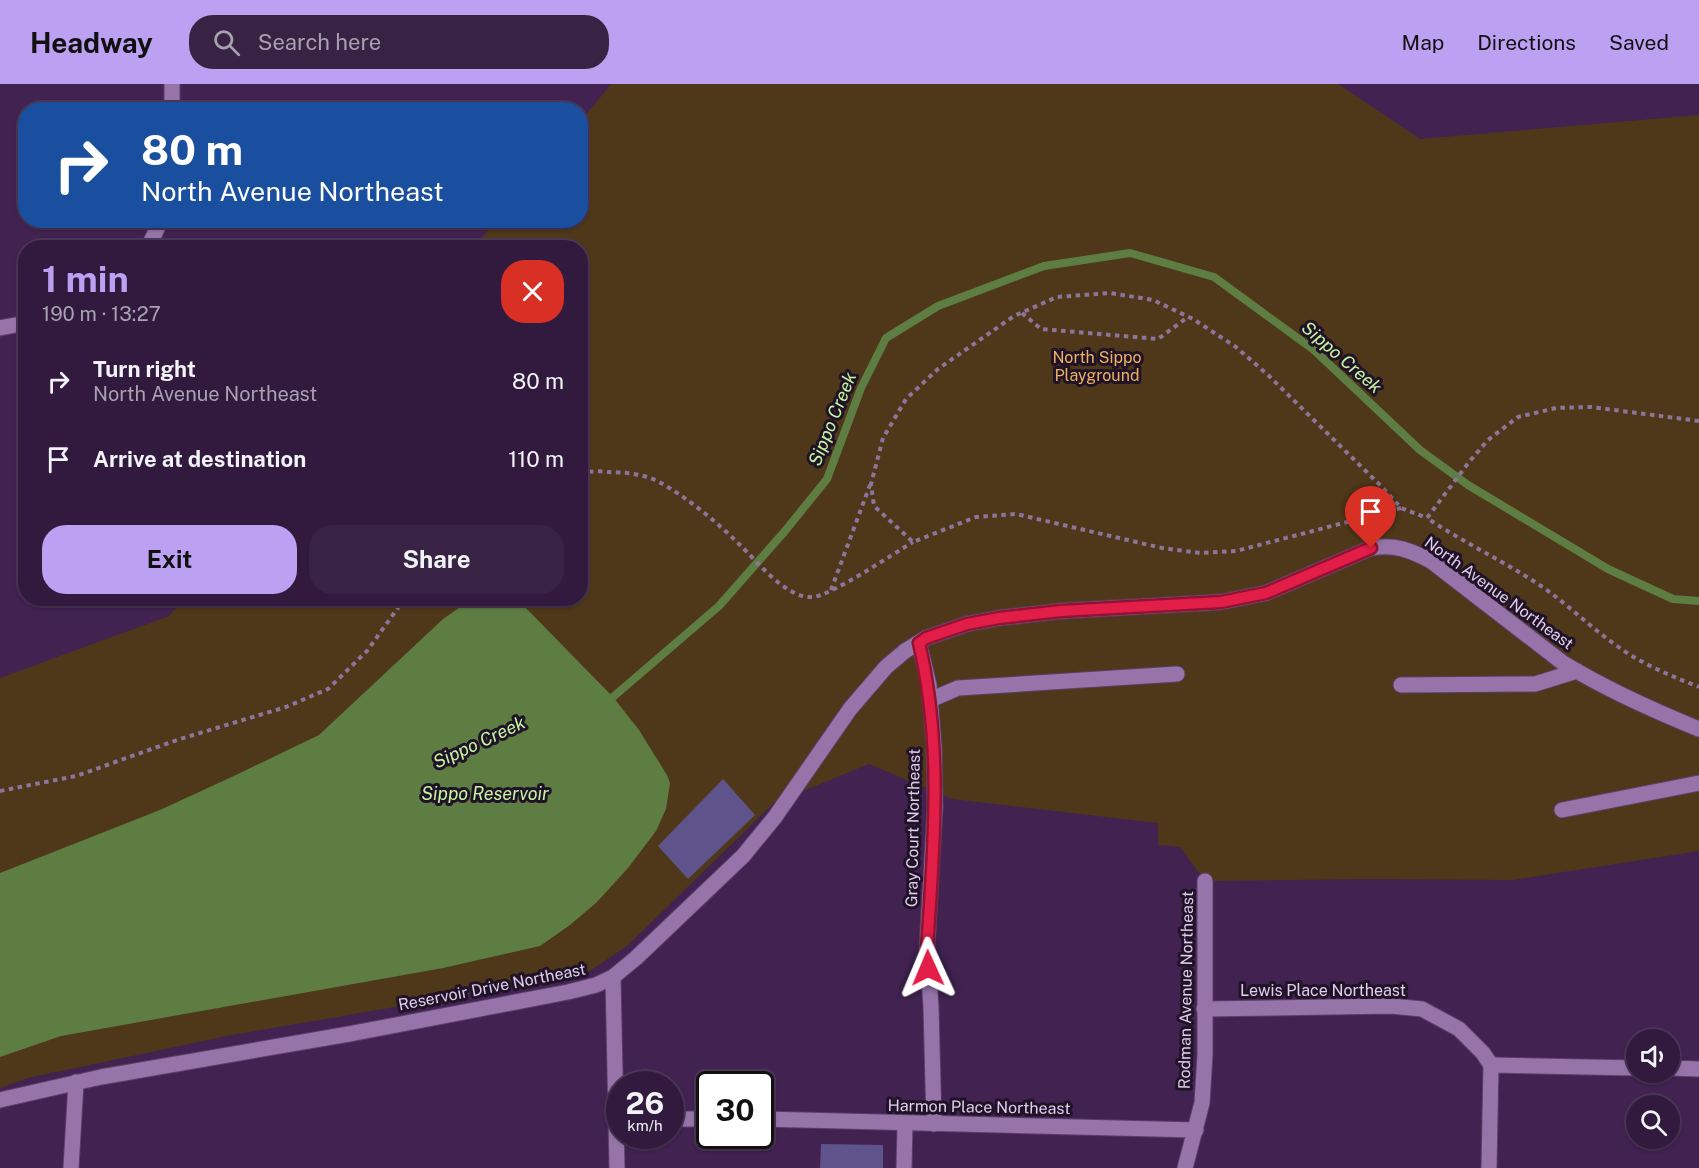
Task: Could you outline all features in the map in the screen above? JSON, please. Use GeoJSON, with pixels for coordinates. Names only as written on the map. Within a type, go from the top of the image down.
{"type":"FeatureCollection","features":[{"type":"Feature","properties":{"kind":"street"},"geometry":{"type":"LineString","coordinates":[[172,84],[172,102]]}},
{"type":"Feature","properties":{"kind":"street"},"geometry":{"type":"LineString","coordinates":[[0,328],[18,325]]}},
{"type":"Feature","properties":{"kind":"street","name":"North Avenue Northeast"},"geometry":{"type":"LineString","coordinates":[[919,643],[926,638],[967,624],[999,618],[1061,611],[1221,602],[1266,593],[1371,548],[1388,545],[1408,549],[1431,561],[1563,663],[1663,714],[1699,729]]}},
{"type":"Feature","properties":{"kind":"street","name":"Gray Court Northeast"},"geometry":{"type":"LineString","coordinates":[[919,643],[930,700],[935,807],[927,948],[934,1124]]}},
{"type":"Feature","properties":{"kind":"street","name":"Reservoir Drive Northeast"},"geometry":{"type":"LineString","coordinates":[[0,1100],[76,1082],[349,1034],[545,996],[596,985],[613,977],[743,856],[776,817],[850,709],[886,667],[919,643]]}},
{"type":"Feature","properties":{"kind":"street"},"geometry":{"type":"LineString","coordinates":[[1401,685],[1535,684],[1577,671]]}},
{"type":"Feature","properties":{"kind":"street"},"geometry":{"type":"LineString","coordinates":[[930,700],[958,688],[1177,674]]}},
{"type":"Feature","properties":{"kind":"street"},"geometry":{"type":"LineString","coordinates":[[1562,810],[1699,783]]}},
{"type":"Feature","properties":{"kind":"street","name":"Rodman Avenue Northeast"},"geometry":{"type":"LineString","coordinates":[[1185,1168],[1202,1103],[1205,881]]}},
{"type":"Feature","properties":{"kind":"street"},"geometry":{"type":"LineString","coordinates":[[613,977],[616,1071]]}},
{"type":"Feature","properties":{"kind":"street","name":"Lewis Place Northeast"},"geometry":{"type":"LineString","coordinates":[[1204,1009],[1391,1006],[1422,1009],[1459,1029],[1483,1053],[1491,1065]]}},
{"type":"Feature","properties":{"kind":"street"},"geometry":{"type":"LineString","coordinates":[[1489,1168],[1491,1065],[1626,1068]]}},
{"type":"Feature","properties":{"kind":"street"},"geometry":{"type":"LineString","coordinates":[[1680,1068],[1699,1069]]}},
{"type":"Feature","properties":{"kind":"street"},"geometry":{"type":"LineString","coordinates":[[72,1168],[76,1082]]}},
{"type":"Feature","properties":{"kind":"street","name":"Harmon Place Northeast"},"geometry":{"type":"LineString","coordinates":[[774,1119],[1196,1130]]}},
{"type":"Feature","properties":{"kind":"street"},"geometry":{"type":"LineString","coordinates":[[904,1168],[905,1124]]}},
{"type":"Feature","properties":{"kind":"street"},"geometry":{"type":"LineString","coordinates":[[617,1149],[617,1168]]}},
{"type":"Feature","properties":{"kind":"path"},"geometry":{"type":"LineString","coordinates":[[831,590],[871,484],[883,438],[906,399],[939,369],[1022,313],[1057,297],[1110,293],[1153,300],[1188,317],[1236,347],[1268,375],[1401,508],[1427,518],[1456,538],[1523,574],[1551,593],[1615,645],[1653,668],[1699,687]]}},
{"type":"Feature","properties":{"kind":"path"},"geometry":{"type":"LineString","coordinates":[[1022,313],[1041,329],[1158,339],[1188,317]]}},
{"type":"Feature","properties":{"kind":"path"},"geometry":{"type":"LineString","coordinates":[[1427,518],[1488,440],[1518,417],[1556,408],[1591,407],[1699,421]]}},
{"type":"Feature","properties":{"kind":"path"},"geometry":{"type":"LineString","coordinates":[[588,471],[627,472],[660,482],[698,509],[739,543],[792,593],[813,597],[831,590],[913,542],[976,517],[1016,514],[1162,548],[1200,553],[1236,551],[1401,508]]}},
{"type":"Feature","properties":{"kind":"path"},"geometry":{"type":"LineString","coordinates":[[871,484],[874,506],[913,542]]}},
{"type":"Feature","properties":{"kind":"path"},"geometry":{"type":"LineString","coordinates":[[0,791],[76,776],[180,739],[286,707],[328,689],[367,651],[399,606]]}},
{"type":"Feature","properties":{"kind":"green space","name":"North Sippo Playground"},"geometry":{"type":"Polygon","coordinates":[[[611,84],[1338,84],[1420,139],[1699,115],[1699,851],[1513,880],[1205,881],[1180,847],[1158,845],[1158,823],[952,799],[869,764],[774,803],[627,946],[585,974],[227,1036],[28,1078],[0,1088],[0,678],[169,616],[177,606],[588,606],[588,240],[480,240],[490,228],[588,228],[588,112],[611,84]]]}},
{"type":"Feature","properties":{"kind":"water","name":"Sippo Reservoir"},"geometry":{"type":"Polygon","coordinates":[[[461,606],[524,606],[613,697],[639,730],[667,775],[670,783],[666,809],[656,831],[628,868],[597,902],[540,946],[443,968],[61,1036],[0,1057],[0,873],[160,810],[319,735],[442,620],[461,606]]]}},
{"type":"Feature","properties":{"kind":"building"},"geometry":{"type":"Polygon","coordinates":[[[723,779],[755,815],[688,879],[658,846],[723,779]]]}},
{"type":"Feature","properties":{"kind":"building"},"geometry":{"type":"Polygon","coordinates":[[[821,1144],[883,1145],[883,1168],[820,1168],[821,1144]]]}},
{"type":"Feature","properties":{"kind":"waterway","name":"Sippo Creek"},"geometry":{"type":"LineString","coordinates":[[605,701],[613,697],[719,606],[827,479],[861,388],[886,338],[938,306],[1044,266],[1130,253],[1214,277],[1314,350],[1420,450],[1468,485],[1608,569],[1673,599],[1699,601]]}},
{"type":"Feature","properties":{"kind":"route"},"geometry":{"type":"LineString","coordinates":[[928,968],[927,948],[935,807],[934,746],[929,685],[919,643],[926,638],[967,624],[999,618],[1061,611],[1221,602],[1266,593],[1371,548]]}}]}
